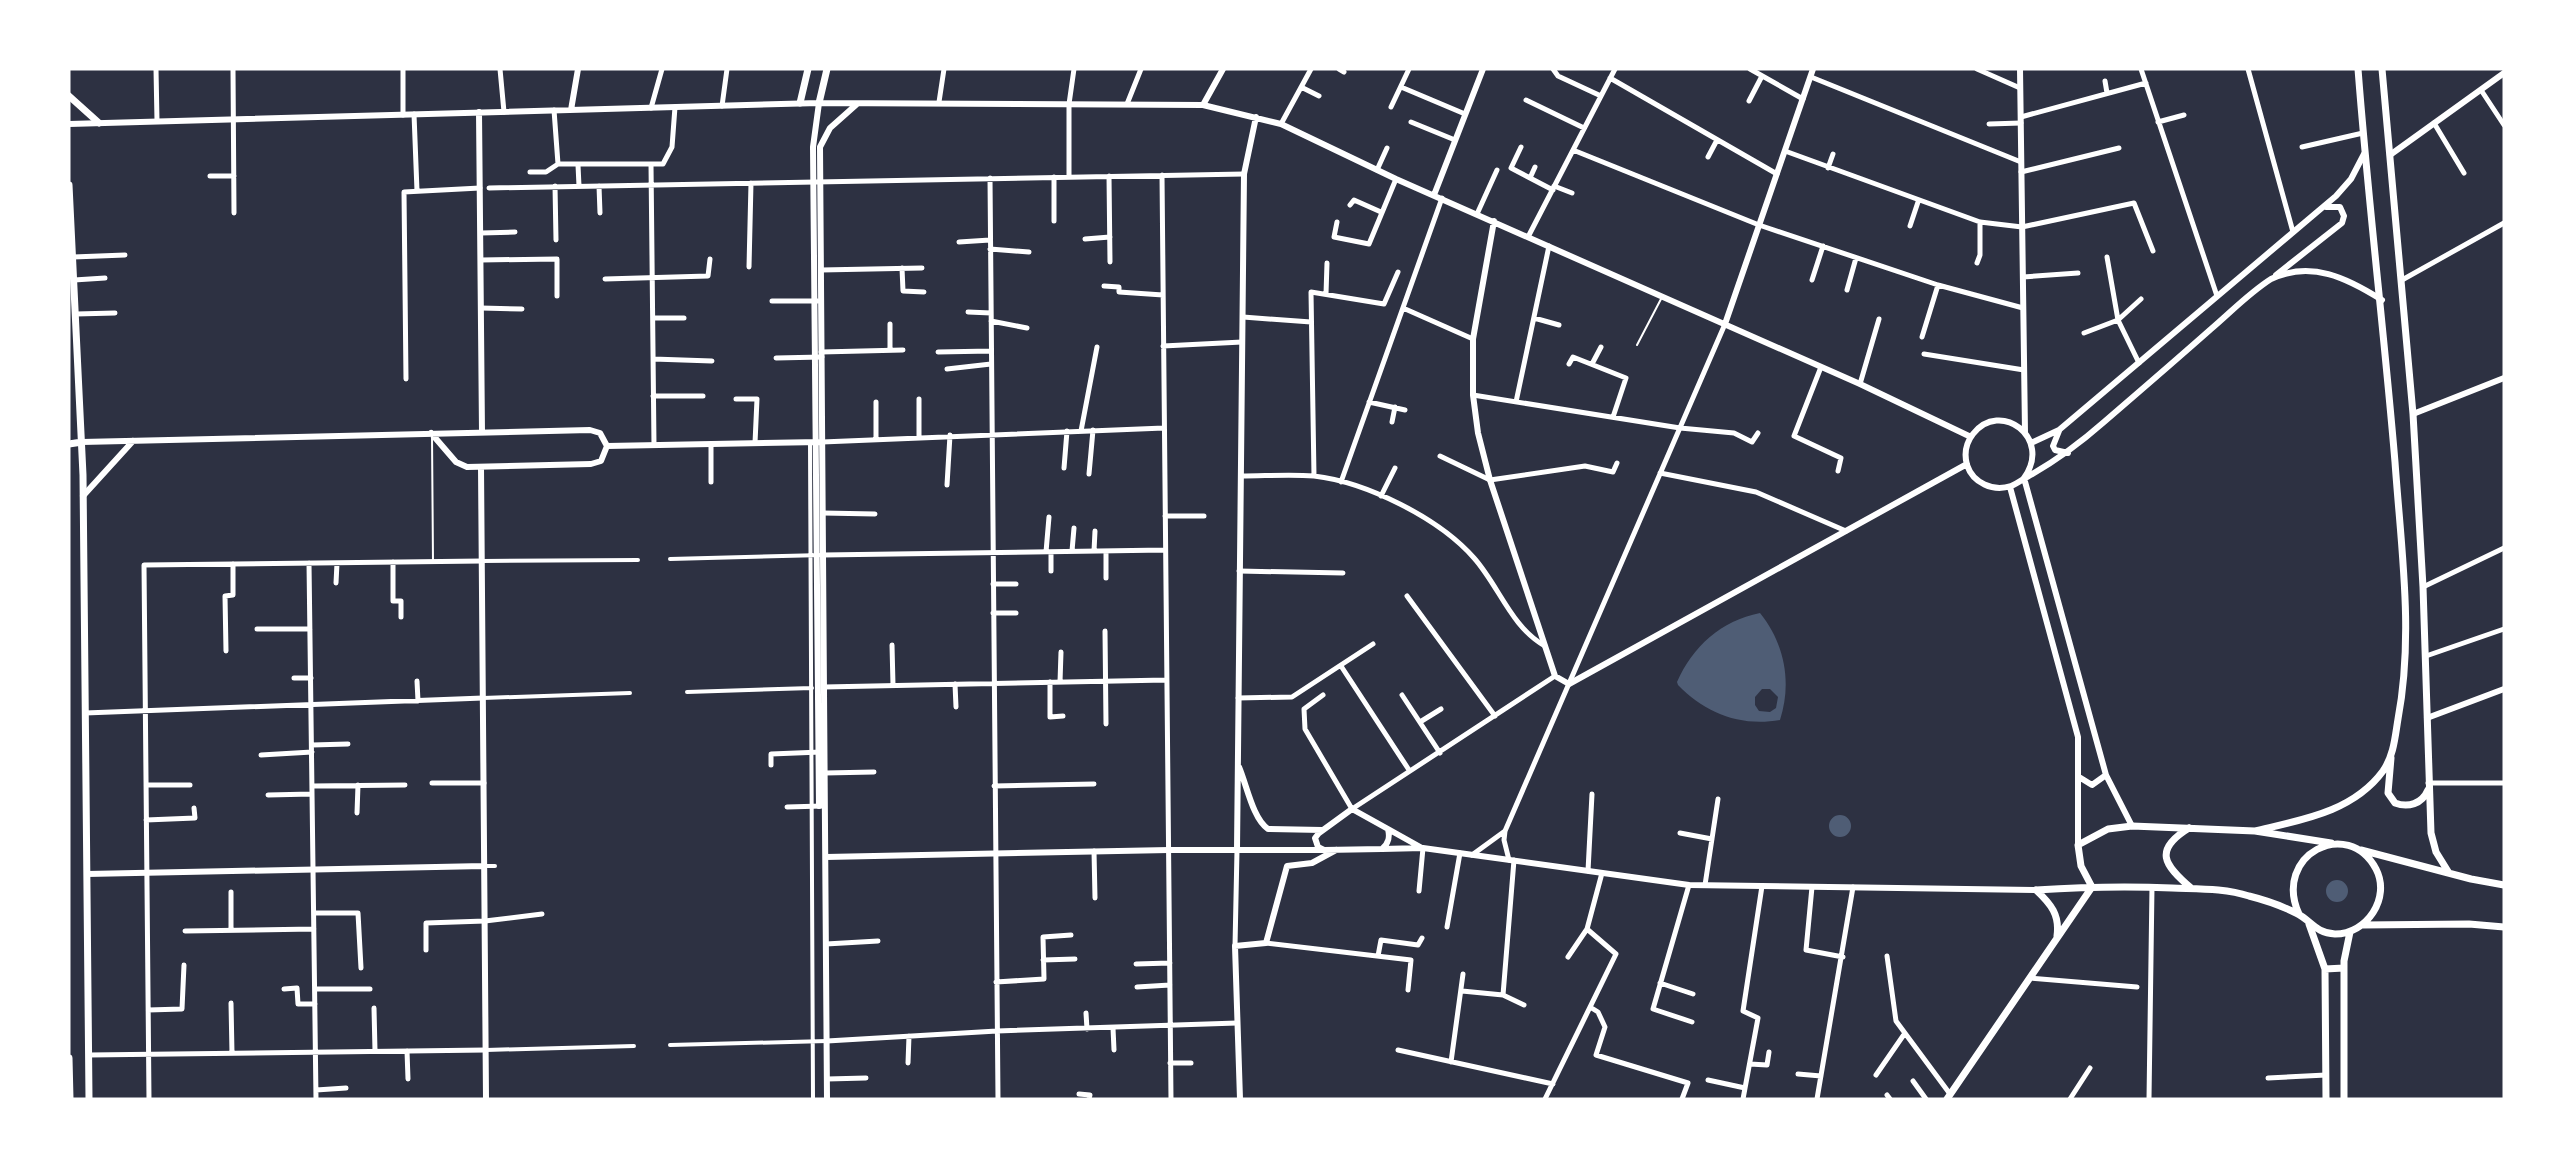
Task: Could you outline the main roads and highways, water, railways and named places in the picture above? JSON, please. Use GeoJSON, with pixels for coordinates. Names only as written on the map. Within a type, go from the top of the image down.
{"type":"FeatureCollection","features":[{"type":"Feature","properties":{"kind":"main road"},"geometry":{"type":"LineString","coordinates":[[800,104],[808,69]]}},
{"type":"Feature","properties":{"kind":"main road"},"geometry":{"type":"LineString","coordinates":[[819,103],[827,69]]}},
{"type":"Feature","properties":{"kind":"main road"},"geometry":{"type":"LineString","coordinates":[[2358,69],[2382,300],[2406,611],[2406,672],[2388,793],[2395,803],[2410,806],[2419,801],[2428,786]]}},
{"type":"Feature","properties":{"kind":"main road"},"geometry":{"type":"LineString","coordinates":[[2382,69],[2413,414],[2426,656],[2428,786],[2433,842],[2449,873]]}},
{"type":"Feature","properties":{"kind":"main road"},"geometry":{"type":"LineString","coordinates":[[69,96],[99,123]]}},
{"type":"Feature","properties":{"kind":"main road"},"geometry":{"type":"LineString","coordinates":[[69,185],[82,442],[89,1099]]}},
{"type":"Feature","properties":{"kind":"main road"},"geometry":{"type":"LineString","coordinates":[[69,444],[82,442]]}},
{"type":"Feature","properties":{"kind":"main road"},"geometry":{"type":"LineString","coordinates":[[2255,831],[2318,816],[2335,808],[2373,783],[2392,756]]}},
{"type":"Feature","properties":{"kind":"main road"},"geometry":{"type":"LineString","coordinates":[[2092,887],[2081,866],[2078,845],[2108,829],[2132,826],[2255,831],[2343,845],[2504,885]]}},
{"type":"Feature","properties":{"kind":"main road"},"geometry":{"type":"LineString","coordinates":[[2189,828],[2173,840],[2167,848],[2165,857],[2174,874],[2190,888]]}},
{"type":"Feature","properties":{"kind":"main road"},"geometry":{"type":"LineString","coordinates":[[2343,845],[2328,845],[2314,850],[2302,860],[2291,886],[2293,901],[2299,914],[2321,931],[2336,934],[2349,932],[2362,925],[2373,915],[2379,901],[2381,886],[2377,872],[2369,859],[2357,850]]}},
{"type":"Feature","properties":{"kind":"main road"},"geometry":{"type":"LineString","coordinates":[[1948,1097],[2092,887]]}},
{"type":"Feature","properties":{"kind":"main road"},"geometry":{"type":"LineString","coordinates":[[2056,940],[2059,924],[2055,912],[2036,890],[2092,887],[2190,888],[2248,895],[2299,914]]}},
{"type":"Feature","properties":{"kind":"main road"},"geometry":{"type":"LineString","coordinates":[[2309,924],[2325,969],[2326,1099]]}},
{"type":"Feature","properties":{"kind":"main road"},"geometry":{"type":"LineString","coordinates":[[2362,925],[2469,924],[2504,927]]}},
{"type":"Feature","properties":{"kind":"main road"},"geometry":{"type":"LineString","coordinates":[[2344,1099],[2344,968],[2349,932]]}},
{"type":"Feature","properties":{"kind":"main road"},"geometry":{"type":"LineString","coordinates":[[2325,969],[2344,968]]}},
{"type":"Feature","properties":{"kind":"main road"},"geometry":{"type":"LineString","coordinates":[[69,1058],[69,1099]]}},
{"type":"Feature","properties":{"kind":"water"},"geometry":{"type":"Polygon","coordinates":[[[1760,613],[1769,625],[1780,651],[1786,678],[1784,706],[1780,720],[1751,721],[1724,716],[1688,695],[1677,682],[1700,646],[1721,629],[1760,613]],[[1762,689],[1755,697],[1755,705],[1759,711],[1770,712],[1776,708],[1778,697],[1770,689],[1762,689]]]}},
{"type":"Feature","properties":{"kind":"water"},"geometry":{"type":"Polygon","coordinates":[[[1840,815],[1848,818],[1851,826],[1848,834],[1840,837],[1832,834],[1829,826],[1832,818],[1840,815]]]}},
{"type":"Feature","properties":{"kind":"water"},"geometry":{"type":"Polygon","coordinates":[[[2337,880],[2345,883],[2348,891],[2345,899],[2337,902],[2329,899],[2326,891],[2329,883],[2337,880]]]}}]}
